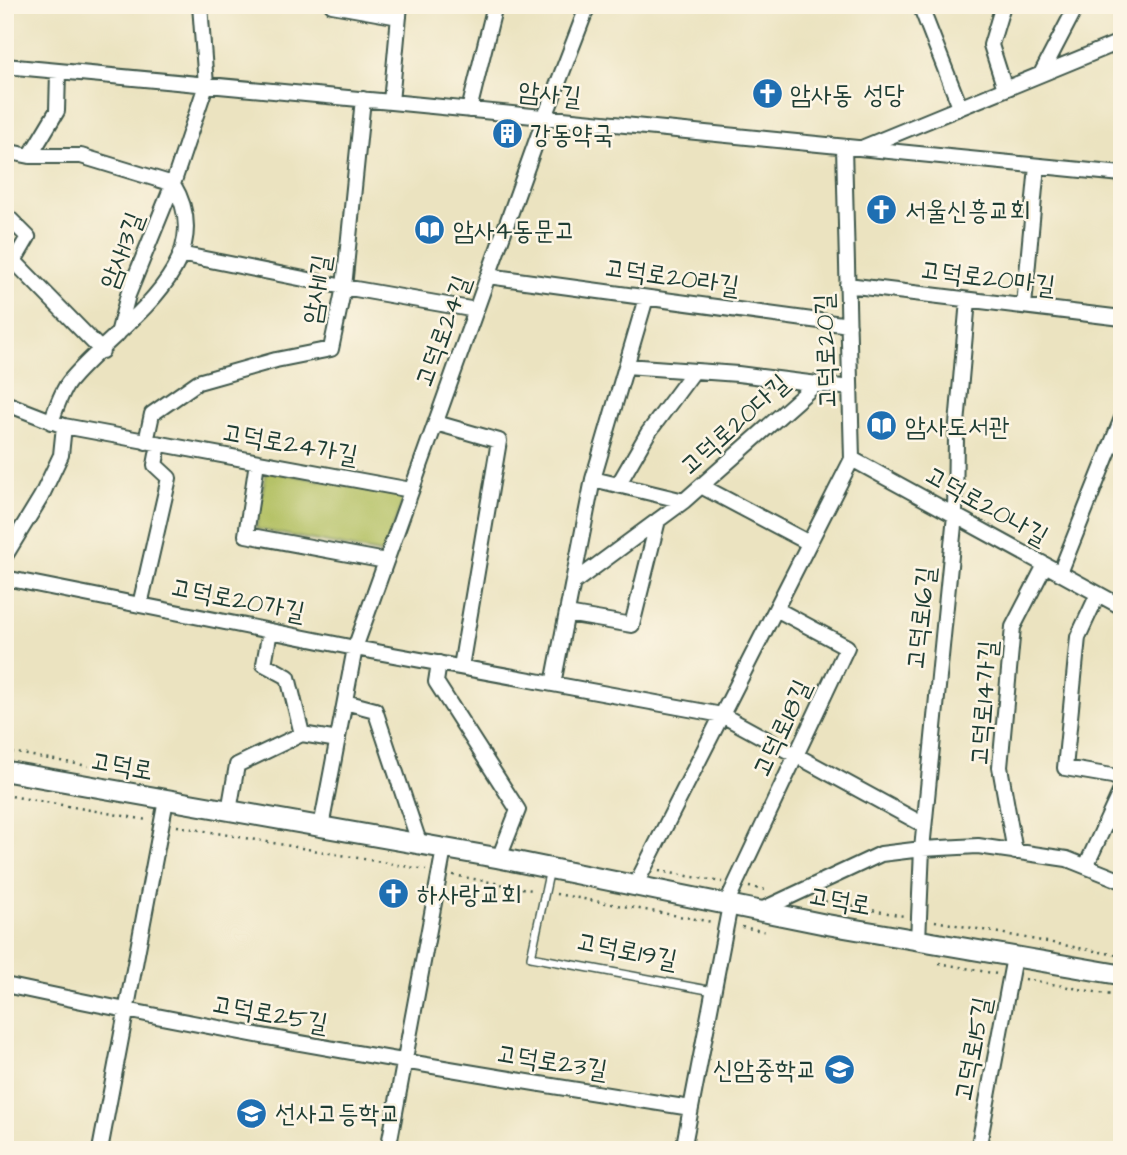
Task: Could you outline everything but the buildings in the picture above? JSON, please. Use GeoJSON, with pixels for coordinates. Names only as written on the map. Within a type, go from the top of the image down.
{"type":"FeatureCollection","features":[{"type":"Feature","properties":{"kind":"main road","name":"고덕로"},"geometry":{"type":"LineString","coordinates":[[5,771],[499,858],[728,905],[918,940],[1012,967],[1120,970]]}},
{"type":"Feature","properties":{"kind":"street"},"geometry":{"type":"LineString","coordinates":[[200,5],[206,85]]}},
{"type":"Feature","properties":{"kind":"street"},"geometry":{"type":"LineString","coordinates":[[332,5],[399,11],[391,102]]}},
{"type":"Feature","properties":{"kind":"street"},"geometry":{"type":"LineString","coordinates":[[469,110],[495,5]]}},
{"type":"Feature","properties":{"kind":"street","name":"고덕로24길"},"geometry":{"type":"LineString","coordinates":[[321,827],[355,648],[545,117],[588,5]]}},
{"type":"Feature","properties":{"kind":"street"},"geometry":{"type":"LineString","coordinates":[[920,5],[960,107]]}},
{"type":"Feature","properties":{"kind":"street"},"geometry":{"type":"LineString","coordinates":[[1003,5],[991,45],[1004,89]]}},
{"type":"Feature","properties":{"kind":"street"},"geometry":{"type":"LineString","coordinates":[[1041,74],[1077,5]]}},
{"type":"Feature","properties":{"kind":"street"},"geometry":{"type":"LineString","coordinates":[[860,148],[1122,41]]}},
{"type":"Feature","properties":{"kind":"street","name":"암사길"},"geometry":{"type":"LineString","coordinates":[[5,66],[1122,174]]}},
{"type":"Feature","properties":{"kind":"street"},"geometry":{"type":"LineString","coordinates":[[30,156],[57,111],[58,71]]}},
{"type":"Feature","properties":{"kind":"street","name":"암사13길"},"geometry":{"type":"LineString","coordinates":[[118,335],[128,295],[173,184],[206,85]]}},
{"type":"Feature","properties":{"kind":"street","name":"암사11길"},"geometry":{"type":"LineString","coordinates":[[153,443],[152,414],[198,382],[276,360],[331,349],[344,287],[363,99]]}},
{"type":"Feature","properties":{"kind":"street","name":"고덕로20길"},"geometry":{"type":"LineString","coordinates":[[635,886],[852,459],[844,147]]}},
{"type":"Feature","properties":{"kind":"street"},"geometry":{"type":"LineString","coordinates":[[5,151],[30,156],[81,156],[173,184]]}},
{"type":"Feature","properties":{"kind":"street"},"geometry":{"type":"LineString","coordinates":[[1024,306],[1037,166]]}},
{"type":"Feature","properties":{"kind":"street","name":"암사13길"},"geometry":{"type":"LineString","coordinates":[[5,556],[41,497],[61,455],[58,424],[68,383],[166,284],[187,239],[180,196],[173,184]]}},
{"type":"Feature","properties":{"kind":"street"},"geometry":{"type":"LineString","coordinates":[[5,214],[28,237],[14,261],[102,351]]}},
{"type":"Feature","properties":{"kind":"street"},"geometry":{"type":"LineString","coordinates":[[180,254],[476,310]]}},
{"type":"Feature","properties":{"kind":"street","name":"고덕로20라길"},"geometry":{"type":"LineString","coordinates":[[488,276],[849,325]]}},
{"type":"Feature","properties":{"kind":"street","name":"고덕로20마길"},"geometry":{"type":"LineString","coordinates":[[848,285],[1122,318]]}},
{"type":"Feature","properties":{"kind":"street"},"geometry":{"type":"LineString","coordinates":[[553,684],[593,479],[646,298]]}},
{"type":"Feature","properties":{"kind":"street","name":"고덕로16길"},"geometry":{"type":"LineString","coordinates":[[918,940],[924,825],[955,515],[956,436],[968,300]]}},
{"type":"Feature","properties":{"kind":"street","name":"고덕로20다길"},"geometry":{"type":"LineString","coordinates":[[626,366],[850,388]]}},
{"type":"Feature","properties":{"kind":"street","name":"고덕로20다길"},"geometry":{"type":"LineString","coordinates":[[618,485],[648,433],[694,371]]}},
{"type":"Feature","properties":{"kind":"street","name":"고덕로20다길"},"geometry":{"type":"LineString","coordinates":[[573,583],[684,501],[816,384]]}},
{"type":"Feature","properties":{"kind":"street","name":"고덕로24가길"},"geometry":{"type":"LineString","coordinates":[[5,403],[58,424],[411,490]]}},
{"type":"Feature","properties":{"kind":"street"},"geometry":{"type":"LineString","coordinates":[[1060,573],[1122,418]]}},
{"type":"Feature","properties":{"kind":"street"},"geometry":{"type":"LineString","coordinates":[[436,423],[499,442],[461,667]]}},
{"type":"Feature","properties":{"kind":"street"},"geometry":{"type":"LineString","coordinates":[[140,605],[169,478],[155,466],[153,443]]}},
{"type":"Feature","properties":{"kind":"street","name":"고덕로20나길"},"geometry":{"type":"LineString","coordinates":[[852,459],[1122,607]]}},
{"type":"Feature","properties":{"kind":"street"},"geometry":{"type":"LineString","coordinates":[[257,462],[246,535],[386,561]]}},
{"type":"Feature","properties":{"kind":"street","name":"고덕로20다길"},"geometry":{"type":"LineString","coordinates":[[593,479],[684,501]]}},
{"type":"Feature","properties":{"kind":"street"},"geometry":{"type":"LineString","coordinates":[[701,486],[809,543]]}},
{"type":"Feature","properties":{"kind":"street"},"geometry":{"type":"LineString","coordinates":[[567,614],[632,625],[658,520]]}},
{"type":"Feature","properties":{"kind":"street","name":"고덕로14가길"},"geometry":{"type":"LineString","coordinates":[[1015,852],[1000,767],[1013,627],[1045,565]]}},
{"type":"Feature","properties":{"kind":"street","name":"고덕로20가길"},"geometry":{"type":"LineString","coordinates":[[5,578],[355,648],[722,715]]}},
{"type":"Feature","properties":{"kind":"street"},"geometry":{"type":"LineString","coordinates":[[1098,594],[1078,637],[1065,768],[1122,780]]}},
{"type":"Feature","properties":{"kind":"street","name":"고덕로18길"},"geometry":{"type":"LineString","coordinates":[[728,905],[795,754],[847,647],[776,609]]}},
{"type":"Feature","properties":{"kind":"street"},"geometry":{"type":"LineString","coordinates":[[270,631],[264,664],[288,677],[302,734]]}},
{"type":"Feature","properties":{"kind":"street"},"geometry":{"type":"LineString","coordinates":[[439,663],[436,682],[518,810],[499,858]]}},
{"type":"Feature","properties":{"kind":"street"},"geometry":{"type":"LineString","coordinates":[[345,702],[375,710],[421,845]]}},
{"type":"Feature","properties":{"kind":"street"},"geometry":{"type":"LineString","coordinates":[[722,715],[924,825]]}},
{"type":"Feature","properties":{"kind":"street"},"geometry":{"type":"LineString","coordinates":[[229,811],[237,765],[302,734],[338,740]]}},
{"type":"Feature","properties":{"kind":"street"},"geometry":{"type":"LineString","coordinates":[[1086,866],[1122,789]]}},
{"type":"Feature","properties":{"kind":"street"},"geometry":{"type":"LineString","coordinates":[[100,1150],[166,800]]}},
{"type":"Feature","properties":{"kind":"street"},"geometry":{"type":"LineString","coordinates":[[759,911],[881,854],[922,849],[978,846],[1067,859],[1122,881]]}},
{"type":"Feature","properties":{"kind":"street"},"geometry":{"type":"LineString","coordinates":[[388,1150],[444,849]]}},
{"type":"Feature","properties":{"kind":"street"},"geometry":{"type":"LineString","coordinates":[[683,1150],[727,925],[728,905]]}},
{"type":"Feature","properties":{"kind":"street","name":"고덕로15길"},"geometry":{"type":"LineString","coordinates":[[978,1150],[1012,967]]}},
{"type":"Feature","properties":{"kind":"street","name":"고덕로25길"},"geometry":{"type":"LineString","coordinates":[[5,985],[126,1011],[404,1062]]}},
{"type":"Feature","properties":{"kind":"street","name":"고덕로23길"},"geometry":{"type":"LineString","coordinates":[[404,1062],[691,1108]]}},
{"type":"Feature","properties":{"kind":"lane"},"geometry":{"type":"LineString","coordinates":[[545,892],[550,868]]}},
{"type":"Feature","properties":{"kind":"lane","name":"고덕로19길"},"geometry":{"type":"LineString","coordinates":[[545,892],[531,957],[714,992]]}},
{"type":"Feature","properties":{"kind":"path"},"geometry":{"type":"LineString","coordinates":[[5,795],[778,934]]}},
{"type":"Feature","properties":{"kind":"path"},"geometry":{"type":"LineString","coordinates":[[932,962],[1012,967],[1122,998]]}},
{"type":"Feature","properties":{"kind":"green space"},"geometry":{"type":"Polygon","coordinates":[[[266,470],[405,496],[383,554],[256,529],[266,470]]]}},
{"type":"Feature","properties":{"kind":"place","name":"암사동 성당"},"geometry":{"type":"Point","coordinates":[767,94]}},
{"type":"Feature","properties":{"kind":"place","name":"강동약국"},"geometry":{"type":"Point","coordinates":[507,134]}},
{"type":"Feature","properties":{"kind":"place","name":"서울신흥교회"},"geometry":{"type":"Point","coordinates":[882,210]}},
{"type":"Feature","properties":{"kind":"place","name":"암사4동문고"},"geometry":{"type":"Point","coordinates":[430,230]}},
{"type":"Feature","properties":{"kind":"place","name":"암사도서관"},"geometry":{"type":"Point","coordinates":[882,426]}},
{"type":"Feature","properties":{"kind":"place","name":"하사랑교회"},"geometry":{"type":"Point","coordinates":[394,894]}},
{"type":"Feature","properties":{"kind":"place","name":"신암중학교"},"geometry":{"type":"Point","coordinates":[840,1069]}},
{"type":"Feature","properties":{"kind":"place","name":"선사고등학교"},"geometry":{"type":"Point","coordinates":[252,1113]}}]}
